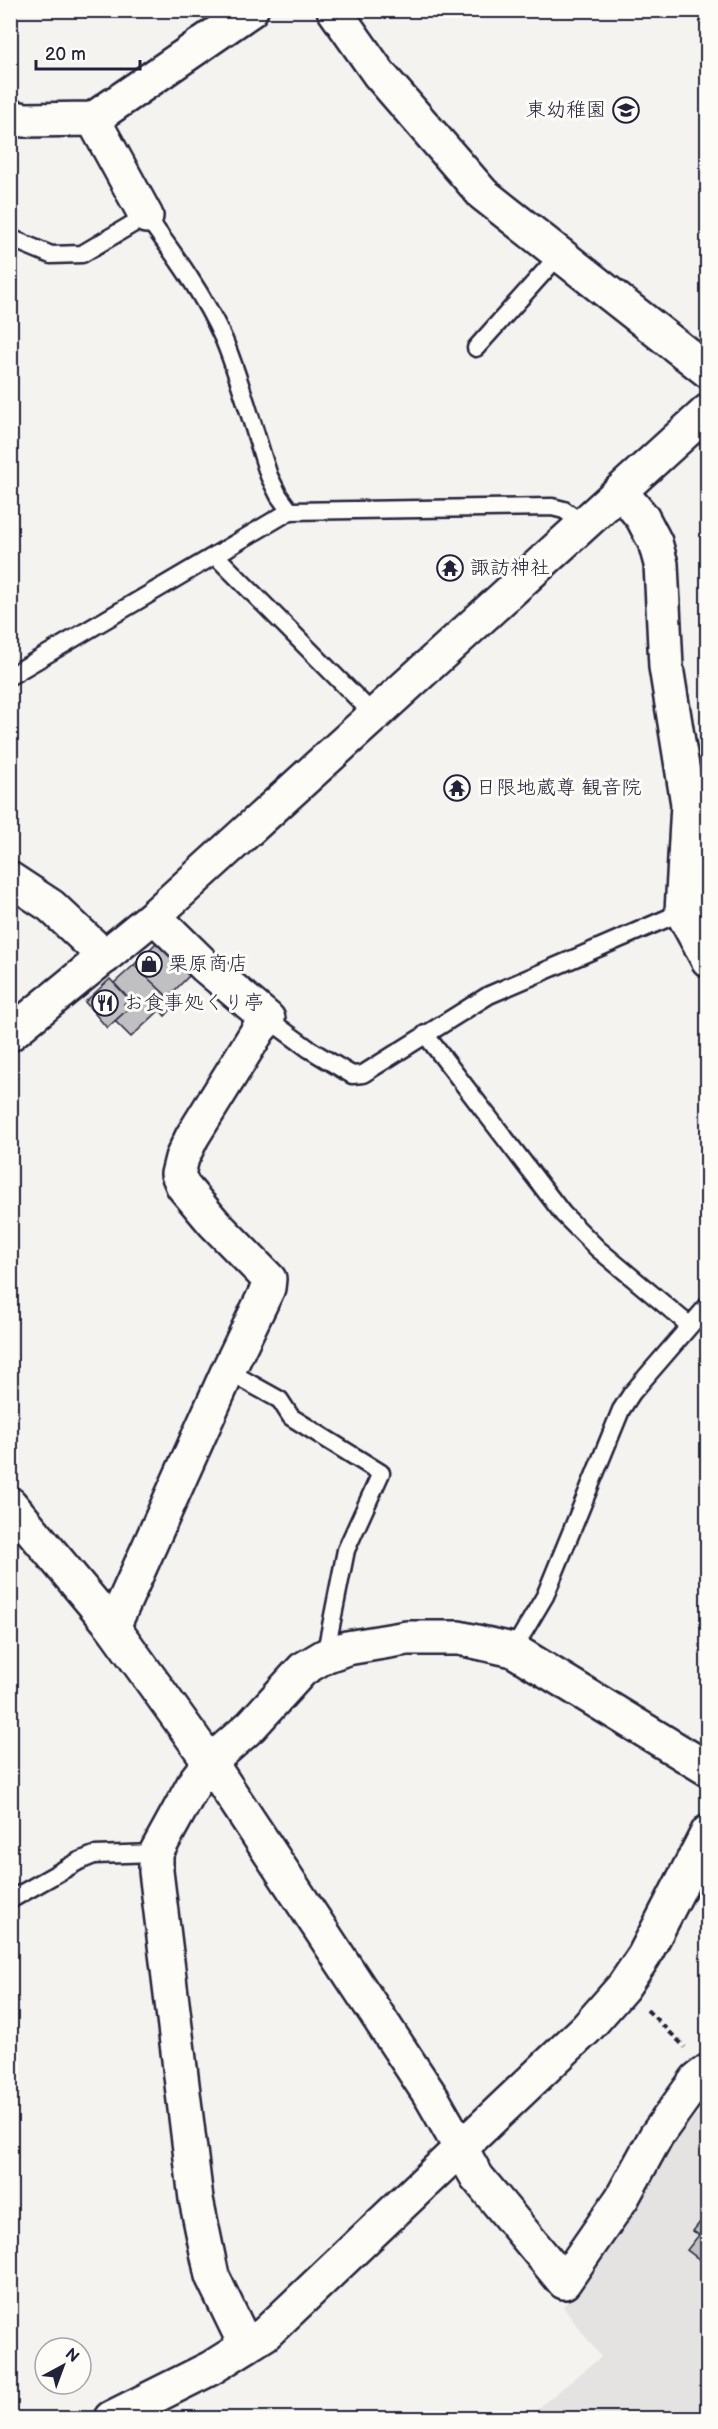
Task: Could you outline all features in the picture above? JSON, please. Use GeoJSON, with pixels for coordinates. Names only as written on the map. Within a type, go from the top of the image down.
{"type":"FeatureCollection","features":[{"type":"Feature","properties":{"kind":"street"},"geometry":{"type":"LineString","coordinates":[[10,117],[25,120],[93,119],[251,10]]}},
{"type":"Feature","properties":{"kind":"street"},"geometry":{"type":"LineString","coordinates":[[334,10],[379,74],[483,194],[708,371]]}},
{"type":"Feature","properties":{"kind":"street"},"geometry":{"type":"LineString","coordinates":[[93,119],[146,216]]}},
{"type":"Feature","properties":{"kind":"street"},"geometry":{"type":"LineString","coordinates":[[10,1034],[154,916],[708,411]]}},
{"type":"Feature","properties":{"kind":"street"},"geometry":{"type":"LineString","coordinates":[[621,492],[642,517],[661,564],[666,667],[688,804],[682,912],[708,960]]}},
{"type":"Feature","properties":{"kind":"street"},"geometry":{"type":"LineString","coordinates":[[10,879],[51,906],[105,957]]}},
{"type":"Feature","properties":{"kind":"street"},"geometry":{"type":"LineString","coordinates":[[113,1628],[228,1371],[268,1288],[270,1279],[214,1223],[183,1186],[178,1174],[182,1158],[192,1137],[259,1029],[268,1019],[205,966],[154,916]]}},
{"type":"Feature","properties":{"kind":"street"},"geometry":{"type":"LineString","coordinates":[[10,1504],[113,1628],[210,1762],[432,2098],[477,2177],[564,2282],[622,2198],[656,2136],[697,2079],[707,2072]]}},
{"type":"Feature","properties":{"kind":"street"},"geometry":{"type":"LineString","coordinates":[[246,2346],[212,2276],[196,2199],[156,1871],[156,1853],[196,1780],[210,1762],[251,1726],[303,1669],[325,1656],[347,1648],[407,1638],[459,1638],[513,1650],[708,1769]]}},
{"type":"Feature","properties":{"kind":"street"},"geometry":{"type":"LineString","coordinates":[[111,2418],[211,2368],[265,2334],[586,2029],[623,1987],[644,1956],[708,1832]]}},
{"type":"Feature","properties":{"kind":"lane"},"geometry":{"type":"LineString","coordinates":[[10,238],[51,255],[82,254],[146,216],[182,264],[213,318],[224,342],[269,476],[290,511]]}},
{"type":"Feature","properties":{"kind":"lane"},"geometry":{"type":"LineString","coordinates":[[476,348],[560,254]]}},
{"type":"Feature","properties":{"kind":"lane"},"geometry":{"type":"LineString","coordinates":[[10,676],[290,511],[552,507],[564,510],[584,524]]}},
{"type":"Feature","properties":{"kind":"lane"},"geometry":{"type":"LineString","coordinates":[[215,555],[374,716]]}},
{"type":"Feature","properties":{"kind":"lane"},"geometry":{"type":"LineString","coordinates":[[268,1019],[309,1049],[352,1075],[363,1074],[489,995],[682,912]]}},
{"type":"Feature","properties":{"kind":"lane"},"geometry":{"type":"LineString","coordinates":[[425,1034],[563,1214],[598,1249],[689,1325]]}},
{"type":"Feature","properties":{"kind":"lane"},"geometry":{"type":"LineString","coordinates":[[513,1650],[545,1596],[621,1410],[632,1393],[708,1305]]}},
{"type":"Feature","properties":{"kind":"lane"},"geometry":{"type":"LineString","coordinates":[[228,1371],[280,1400],[291,1417],[381,1473],[346,1550],[325,1656]]}},
{"type":"Feature","properties":{"kind":"lane"},"geometry":{"type":"LineString","coordinates":[[10,1900],[94,1855],[156,1853]]}},
{"type":"Feature","properties":{"kind":"path"},"geometry":{"type":"LineString","coordinates":[[623,1987],[696,2058],[707,2072]]}},
{"type":"Feature","properties":{"kind":"shaded area"},"geometry":{"type":"Polygon","coordinates":[[[707,2105],[707,2418],[526,2418],[601,2357],[563,2307],[636,2206],[676,2136],[707,2105]]]}},
{"type":"Feature","properties":{"kind":"building"},"geometry":{"type":"Polygon","coordinates":[[[158,941],[195,970],[168,997],[134,965],[158,941]]]}},
{"type":"Feature","properties":{"kind":"building"},"geometry":{"type":"Polygon","coordinates":[[[134,965],[177,1003],[165,1016],[160,1010],[131,1037],[115,1021],[128,1009],[124,1004],[129,999],[114,983],[134,965]]]}},
{"type":"Feature","properties":{"kind":"building"},"geometry":{"type":"Polygon","coordinates":[[[110,979],[129,999],[124,1004],[128,1009],[107,1028],[85,1002],[110,979]]]}},
{"type":"Feature","properties":{"kind":"building"},"geometry":{"type":"Polygon","coordinates":[[[708,2212],[708,2266],[687,2250],[699,2235],[693,2231],[708,2212]]]}},
{"type":"Feature","properties":{"kind":"place","name":"東幼稚園"},"geometry":{"type":"Point","coordinates":[626,110]}},
{"type":"Feature","properties":{"kind":"place","name":"諏訪神社"},"geometry":{"type":"Point","coordinates":[450,568]}},
{"type":"Feature","properties":{"kind":"place","name":"日限地蔵尊 観音院"},"geometry":{"type":"Point","coordinates":[457,788]}},
{"type":"Feature","properties":{"kind":"place","name":"栗原商店"},"geometry":{"type":"Point","coordinates":[149,964]}},
{"type":"Feature","properties":{"kind":"place","name":"お食事処くり亭"},"geometry":{"type":"Point","coordinates":[105,1003]}}]}
